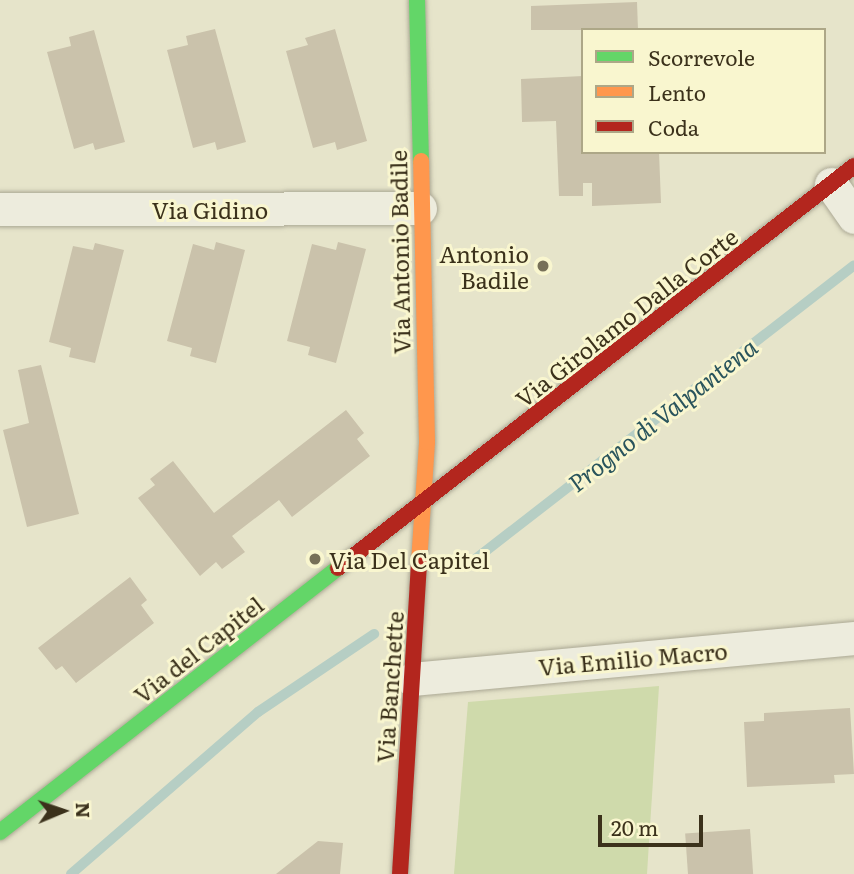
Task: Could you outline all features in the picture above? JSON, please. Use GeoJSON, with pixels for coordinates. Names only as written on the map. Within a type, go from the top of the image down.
{"type":"FeatureCollection","features":[{"type":"Feature","properties":{"kind":"street","name":"Via Antonio Badile"},"geometry":{"type":"LineString","coordinates":[[417,0],[427,442],[424,502]]}},
{"type":"Feature","properties":{"kind":"street"},"geometry":{"type":"LineString","coordinates":[[842,175],[854,217]]}},
{"type":"Feature","properties":{"kind":"street","name":"Via Girolamo Dalla Corte"},"geometry":{"type":"LineString","coordinates":[[424,502],[842,175]]}},
{"type":"Feature","properties":{"kind":"street","name":"Via Gidino"},"geometry":{"type":"LineString","coordinates":[[0,209],[420,208]]}},
{"type":"Feature","properties":{"kind":"street","name":"Via Banchette"},"geometry":{"type":"LineString","coordinates":[[400,874],[424,502]]}},
{"type":"Feature","properties":{"kind":"street","name":"Via del Capitel"},"geometry":{"type":"LineString","coordinates":[[0,832],[424,502]]}},
{"type":"Feature","properties":{"kind":"street","name":"Via Emilio Macro"},"geometry":{"type":"LineString","coordinates":[[412,679],[854,638]]}},
{"type":"Feature","properties":{"kind":"green space"},"geometry":{"type":"Polygon","coordinates":[[[659,686],[647,874],[454,874],[468,702],[659,686]]]}},
{"type":"Feature","properties":{"kind":"building"},"geometry":{"type":"Polygon","coordinates":[[[637,2],[638,28],[531,30],[531,6],[637,2]]]}},
{"type":"Feature","properties":{"kind":"building"},"geometry":{"type":"Polygon","coordinates":[[[215,29],[246,142],[217,150],[215,142],[193,148],[167,50],[188,45],[186,36],[215,29]]]}},
{"type":"Feature","properties":{"kind":"building"},"geometry":{"type":"Polygon","coordinates":[[[335,29],[367,141],[337,150],[335,142],[313,148],[286,51],[308,45],[305,38],[335,29]]]}},
{"type":"Feature","properties":{"kind":"building"},"geometry":{"type":"Polygon","coordinates":[[[94,30],[125,142],[95,150],[93,143],[74,149],[47,52],[71,46],[69,37],[94,30]]]}},
{"type":"Feature","properties":{"kind":"building"},"geometry":{"type":"Polygon","coordinates":[[[581,76],[581,154],[659,154],[661,203],[592,206],[592,183],[583,183],[583,196],[559,196],[556,121],[522,122],[521,79],[581,76]]]}},
{"type":"Feature","properties":{"kind":"building"},"geometry":{"type":"Polygon","coordinates":[[[216,242],[245,250],[216,363],[190,356],[192,348],[167,341],[193,244],[214,250],[216,242]]]}},
{"type":"Feature","properties":{"kind":"building"},"geometry":{"type":"Polygon","coordinates":[[[338,242],[366,249],[336,363],[308,355],[310,347],[287,341],[312,244],[336,250],[338,242]]]}},
{"type":"Feature","properties":{"kind":"building"},"geometry":{"type":"Polygon","coordinates":[[[95,243],[124,250],[95,363],[69,357],[71,348],[49,342],[73,246],[93,250],[95,243]]]}},
{"type":"Feature","properties":{"kind":"building"},"geometry":{"type":"Polygon","coordinates":[[[41,365],[79,514],[27,527],[3,430],[29,423],[18,370],[41,365]]]}},
{"type":"Feature","properties":{"kind":"building"},"geometry":{"type":"Polygon","coordinates":[[[346,410],[364,433],[357,439],[370,456],[292,517],[279,500],[232,536],[245,552],[222,569],[216,562],[200,576],[138,498],[155,485],[150,479],[173,461],[214,513],[346,410]]]}},
{"type":"Feature","properties":{"kind":"building"},"geometry":{"type":"Polygon","coordinates":[[[130,577],[147,600],[141,605],[154,623],[76,683],[62,666],[56,670],[38,648],[130,577]]]}},
{"type":"Feature","properties":{"kind":"building"},"geometry":{"type":"Polygon","coordinates":[[[850,708],[854,774],[834,775],[835,783],[747,787],[744,722],[764,721],[764,713],[850,708]]]}},
{"type":"Feature","properties":{"kind":"building"},"geometry":{"type":"Polygon","coordinates":[[[750,829],[753,874],[688,874],[685,834],[750,829]]]}},
{"type":"Feature","properties":{"kind":"building"},"geometry":{"type":"Polygon","coordinates":[[[318,841],[343,843],[340,874],[276,874],[318,841]]]}},
{"type":"Feature","properties":{"kind":"waterway","name":"Progno di Valpantena"},"geometry":{"type":"LineString","coordinates":[[469,564],[854,265]]}},
{"type":"Feature","properties":{"kind":"waterway","name":"Progno di Valpantena"},"geometry":{"type":"LineString","coordinates":[[71,874],[258,712],[374,634]]}},
{"type":"Feature","properties":{"kind":"traffic: fast"},"geometry":{"type":"LineString","coordinates":[[417,0],[421,161]]}},
{"type":"Feature","properties":{"kind":"traffic: fast"},"geometry":{"type":"LineString","coordinates":[[0,832],[338,568]]}},
{"type":"Feature","properties":{"kind":"traffic: slow"},"geometry":{"type":"LineString","coordinates":[[419,563],[427,442],[421,161]]}},
{"type":"Feature","properties":{"kind":"traffic: jam"},"geometry":{"type":"LineString","coordinates":[[338,568],[854,166]]}},
{"type":"Feature","properties":{"kind":"traffic: jam"},"geometry":{"type":"LineString","coordinates":[[400,874],[419,563]]}},
{"type":"Feature","properties":{"kind":"place","name":"Antonio Badile"},"geometry":{"type":"Point","coordinates":[543,266]}},
{"type":"Feature","properties":{"kind":"place","name":"Via Del Capitel"},"geometry":{"type":"Point","coordinates":[315,559]}}]}
